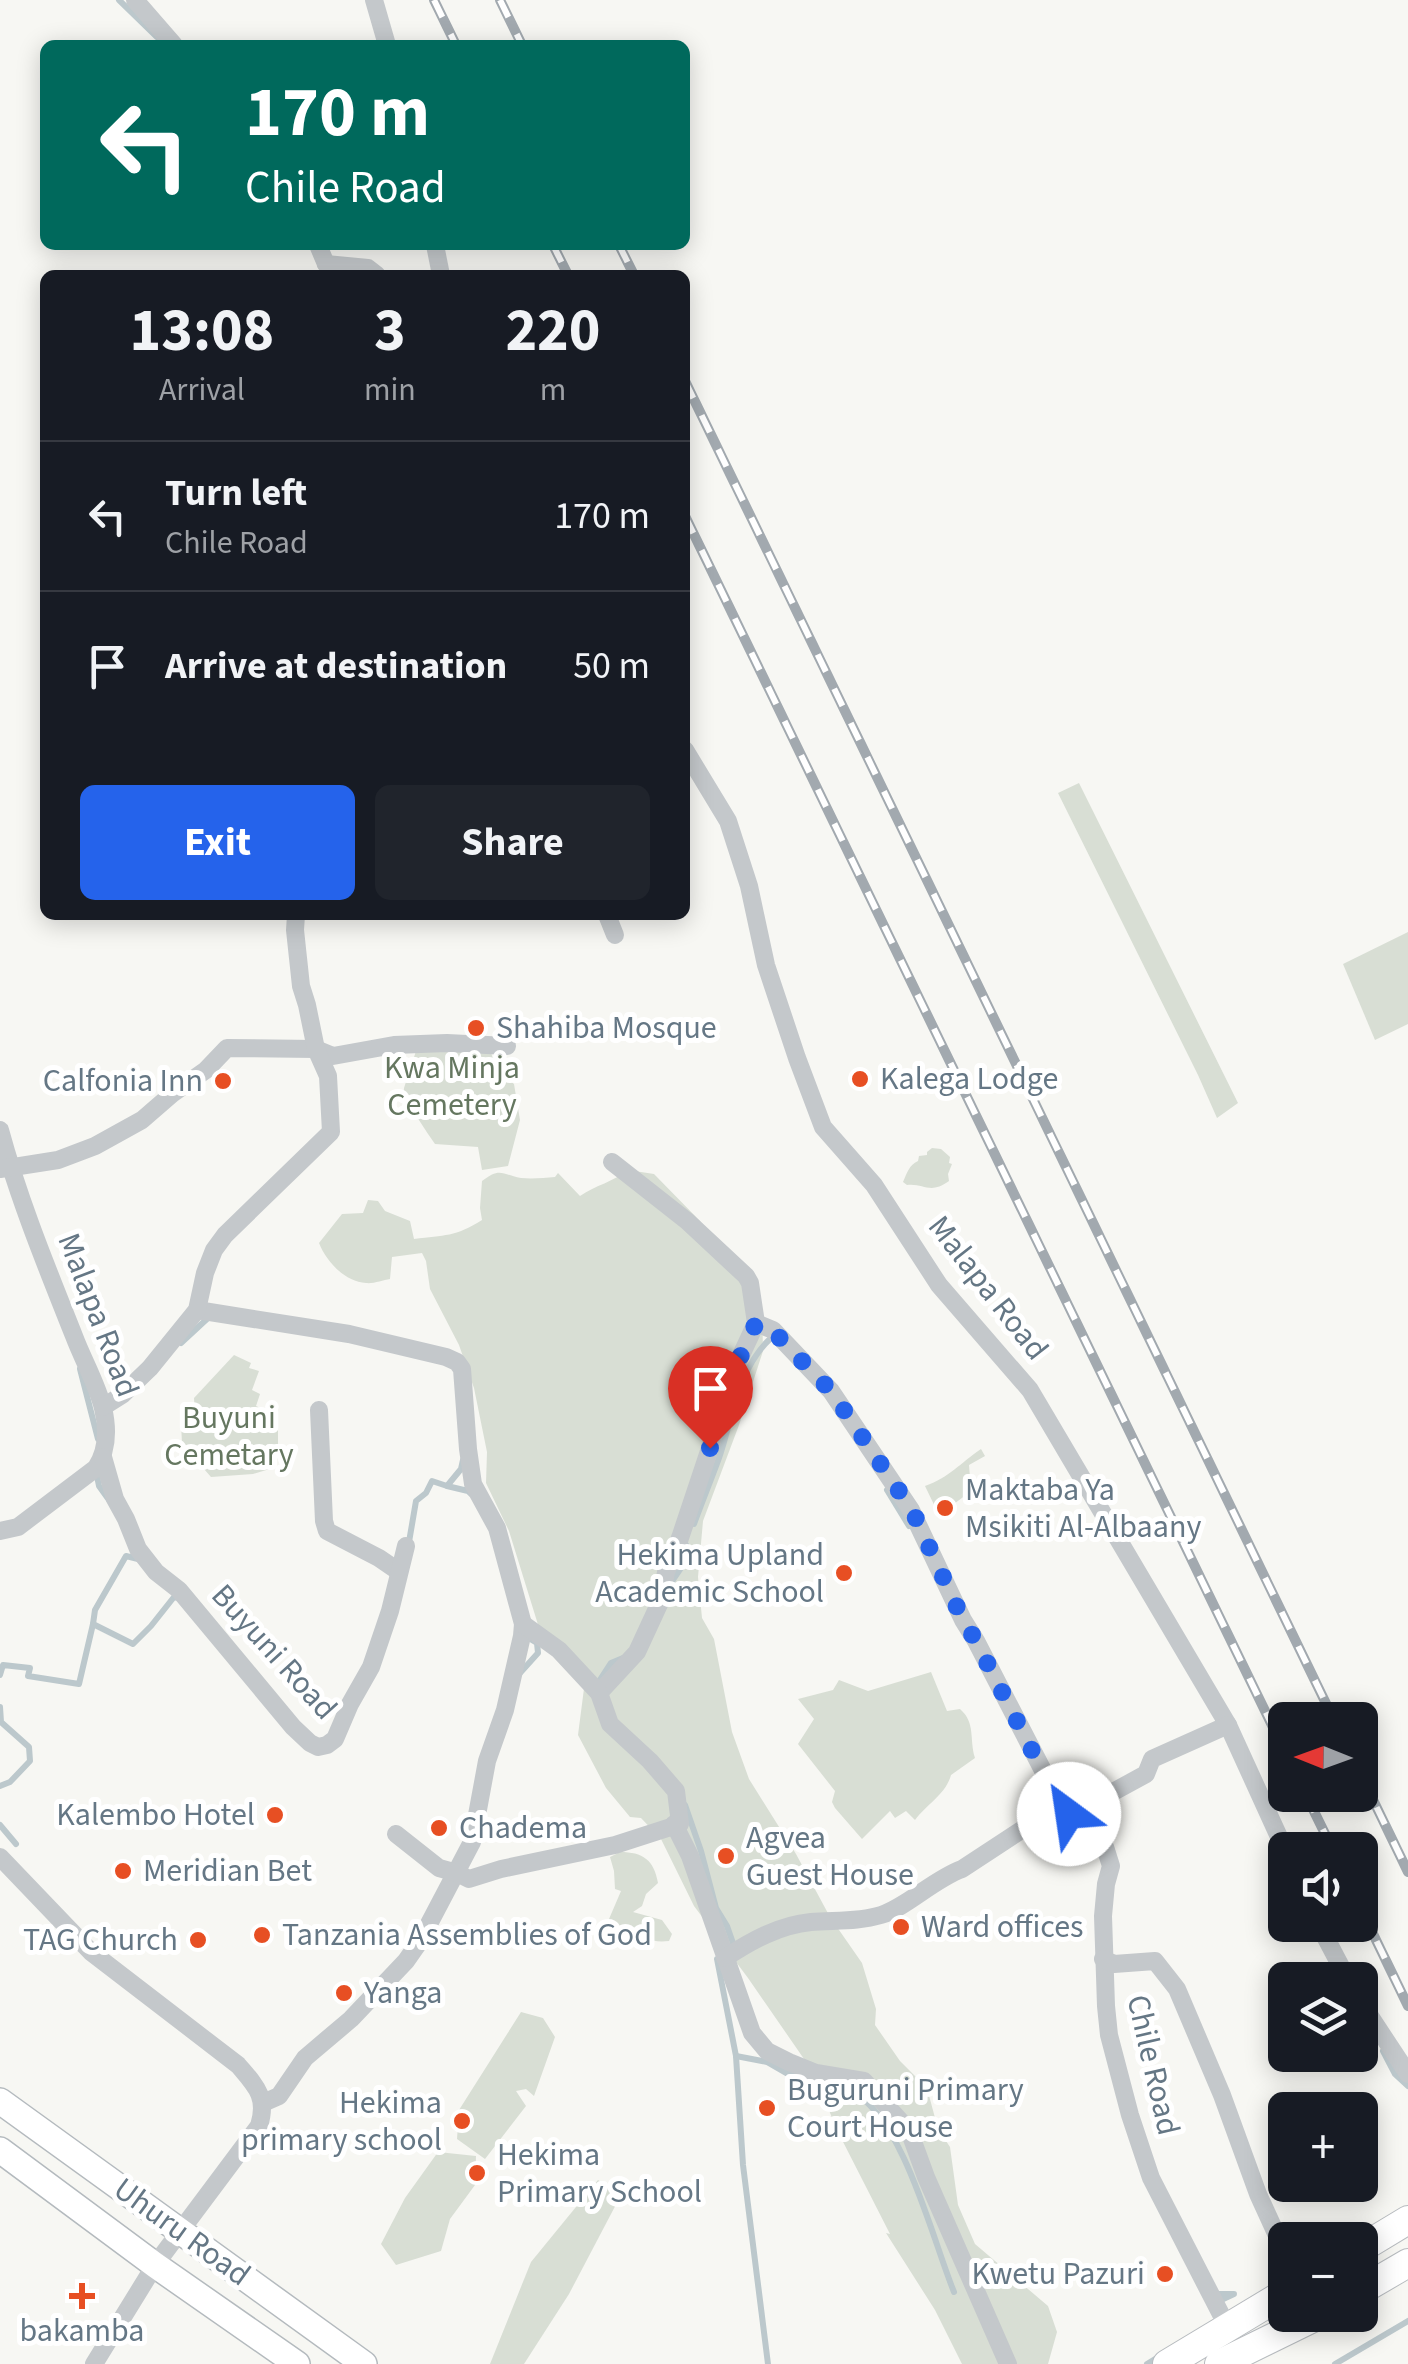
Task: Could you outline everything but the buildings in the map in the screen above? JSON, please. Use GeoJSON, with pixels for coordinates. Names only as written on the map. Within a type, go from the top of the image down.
{"type":"FeatureCollection","features":[{"type":"Feature","properties":{"kind":"main road","name":"Uhuru Road"},"geometry":{"type":"LineString","coordinates":[[0,2101],[364,2364]]}},
{"type":"Feature","properties":{"kind":"main road","name":"Uhuru Road"},"geometry":{"type":"LineString","coordinates":[[0,2150],[297,2364]]}},
{"type":"Feature","properties":{"kind":"main road"},"geometry":{"type":"LineString","coordinates":[[1378,2238],[1408,2220]]}},
{"type":"Feature","properties":{"kind":"main road"},"geometry":{"type":"LineString","coordinates":[[1378,2280],[1408,2263]]}},
{"type":"Feature","properties":{"kind":"main road"},"geometry":{"type":"LineString","coordinates":[[1211,2357],[1228,2328],[1268,2304]]}},
{"type":"Feature","properties":{"kind":"main road"},"geometry":{"type":"LineString","coordinates":[[1167,2364],[1211,2357],[1276,2332]]}},
{"type":"Feature","properties":{"kind":"street"},"geometry":{"type":"LineString","coordinates":[[135,0],[170,40]]}},
{"type":"Feature","properties":{"kind":"street"},"geometry":{"type":"LineString","coordinates":[[374,0],[386,40]]}},
{"type":"Feature","properties":{"kind":"street"},"geometry":{"type":"LineString","coordinates":[[324,270],[371,270]]}},
{"type":"Feature","properties":{"kind":"street","name":"Malapa Road"},"geometry":{"type":"LineString","coordinates":[[690,758],[728,821],[766,965],[823,1126],[874,1185],[938,1285],[1030,1390],[1228,1725],[1277,1832]]}},
{"type":"Feature","properties":{"kind":"street"},"geometry":{"type":"LineString","coordinates":[[103,1406],[122,1395],[150,1368],[197,1310],[214,1250],[331,1132],[328,1076],[316,1049],[301,986],[296,920]]}},
{"type":"Feature","properties":{"kind":"street"},"geometry":{"type":"LineString","coordinates":[[610,920],[615,935]]}},
{"type":"Feature","properties":{"kind":"street"},"geometry":{"type":"LineString","coordinates":[[5,1168],[58,1160],[95,1146],[142,1120],[228,1048],[316,1049],[333,1056],[394,1045],[507,1046]]}},
{"type":"Feature","properties":{"kind":"street","name":"Malapa Road"},"geometry":{"type":"LineString","coordinates":[[0,1130],[5,1168],[103,1406],[103,1457]]}},
{"type":"Feature","properties":{"kind":"street"},"geometry":{"type":"LineString","coordinates":[[599,1693],[637,1652],[661,1600],[666,1572],[730,1379],[756,1323],[746,1276],[687,1221],[612,1162]]}},
{"type":"Feature","properties":{"kind":"street"},"geometry":{"type":"LineString","coordinates":[[197,1310],[350,1334],[446,1356],[457,1362],[464,1384],[474,1484],[497,1528],[523,1624],[472,1842],[457,1873],[406,1961],[351,2020],[305,2058],[280,2096],[263,2102]]}},
{"type":"Feature","properties":{"kind":"street","name":"Chile Road"},"geometry":{"type":"LineString","coordinates":[[756,1323],[772,1330],[831,1391],[912,1510],[963,1620],[1066,1817],[1106,1847],[1112,1866],[1104,1897],[1103,1959],[1109,2034],[1151,2178],[1228,2328]]}},
{"type":"Feature","properties":{"kind":"street"},"geometry":{"type":"LineString","coordinates":[[319,1410],[327,1531],[380,1558],[398,1572]]}},
{"type":"Feature","properties":{"kind":"street"},"geometry":{"type":"LineString","coordinates":[[0,1531],[18,1527],[96,1468],[103,1457]]}},
{"type":"Feature","properties":{"kind":"street","name":"Buyuni Road"},"geometry":{"type":"LineString","coordinates":[[103,1457],[115,1499],[138,1549],[156,1572],[179,1590],[293,1727],[318,1746],[335,1739],[362,1685],[390,1611],[406,1546]]}},
{"type":"Feature","properties":{"kind":"street"},"geometry":{"type":"LineString","coordinates":[[396,1834],[432,1864],[469,1879],[615,1845],[680,1824],[676,1791],[610,1724],[599,1693],[558,1650],[523,1624]]}},
{"type":"Feature","properties":{"kind":"street"},"geometry":{"type":"LineString","coordinates":[[725,1958],[753,1939],[784,1928],[884,1915],[1052,1810],[1066,1817],[1146,1774],[1152,1759],[1228,1725]]}},
{"type":"Feature","properties":{"kind":"street"},"geometry":{"type":"LineString","coordinates":[[674,1824],[690,1856],[752,2033],[766,2051],[816,2073],[864,2082],[904,2125],[1008,2364]]}},
{"type":"Feature","properties":{"kind":"street"},"geometry":{"type":"LineString","coordinates":[[0,1857],[90,1952],[238,2065],[263,2102],[260,2126],[180,2230],[94,2364]]}},
{"type":"Feature","properties":{"kind":"street"},"geometry":{"type":"LineString","coordinates":[[1103,1959],[1114,1964],[1155,1961],[1177,1989],[1271,2222]]}},
{"type":"Feature","properties":{"kind":"street"},"geometry":{"type":"LineString","coordinates":[[1378,2028],[1408,2074]]}},
{"type":"Feature","properties":{"kind":"green space"},"geometry":{"type":"Polygon","coordinates":[[[1079,783],[1238,1103],[1217,1118],[1058,793],[1079,783]]]}},
{"type":"Feature","properties":{"kind":"green space"},"geometry":{"type":"Polygon","coordinates":[[[1408,932],[1408,1024],[1375,1040],[1343,964],[1408,932]]]}},
{"type":"Feature","properties":{"kind":"green space","name":"Kwa Minja Cemetery"},"geometry":{"type":"Polygon","coordinates":[[[416,1051],[491,1052],[495,1067],[514,1084],[520,1120],[508,1166],[482,1170],[478,1147],[435,1144],[403,1100],[416,1051]]]}},
{"type":"Feature","properties":{"kind":"green space"},"geometry":{"type":"Polygon","coordinates":[[[932,1148],[941,1149],[950,1157],[949,1181],[932,1188],[903,1182],[919,1156],[927,1155],[932,1148]]]}},
{"type":"Feature","properties":{"kind":"green space"},"geometry":{"type":"Polygon","coordinates":[[[628,1170],[654,1174],[700,1221],[762,1305],[763,1351],[703,1521],[698,1577],[702,1618],[714,1639],[732,1732],[749,1779],[830,1917],[862,1963],[876,2009],[875,2025],[900,2061],[927,2088],[938,2129],[950,2147],[958,2205],[975,2244],[1048,2306],[1057,2332],[1048,2364],[962,2364],[935,2310],[886,2233],[890,2234],[838,2132],[813,2072],[694,1906],[661,1839],[641,1818],[630,1817],[606,1788],[578,1735],[586,1673],[544,1644],[509,1531],[486,1483],[487,1452],[474,1388],[459,1345],[430,1289],[422,1253],[392,1257],[390,1279],[366,1283],[337,1269],[319,1243],[342,1214],[363,1213],[368,1200],[378,1201],[385,1211],[410,1221],[414,1239],[434,1237],[482,1220],[482,1181],[493,1174],[534,1178],[555,1177],[558,1173],[580,1196],[628,1170]]]}},
{"type":"Feature","properties":{"kind":"green space","name":"Buyuni Cemetary"},"geometry":{"type":"Polygon","coordinates":[[[234,1355],[259,1371],[252,1390],[260,1394],[256,1406],[278,1416],[278,1449],[273,1468],[253,1474],[211,1477],[182,1444],[181,1422],[195,1415],[194,1398],[234,1355]]]}},
{"type":"Feature","properties":{"kind":"green space"},"geometry":{"type":"Polygon","coordinates":[[[981,1449],[985,1456],[969,1465],[967,1480],[974,1489],[939,1515],[925,1486],[981,1449]]]}},
{"type":"Feature","properties":{"kind":"green space"},"geometry":{"type":"Polygon","coordinates":[[[931,1672],[947,1711],[960,1709],[965,1714],[975,1758],[951,1775],[941,1793],[915,1820],[906,1811],[895,1818],[890,1811],[862,1839],[835,1808],[835,1791],[798,1744],[814,1719],[798,1699],[833,1690],[839,1680],[868,1691],[931,1672]]]}},
{"type":"Feature","properties":{"kind":"green space"},"geometry":{"type":"Polygon","coordinates":[[[620,1852],[641,1856],[654,1868],[658,1883],[633,1912],[662,1920],[672,1934],[669,1941],[648,1939],[631,1926],[623,1930],[613,1927],[609,1919],[621,1891],[615,1889],[610,1857],[620,1852]]]}},
{"type":"Feature","properties":{"kind":"green space"},"geometry":{"type":"Polygon","coordinates":[[[521,2012],[543,2018],[555,2037],[534,2096],[526,2089],[516,2091],[526,2106],[485,2159],[457,2139],[459,2110],[521,2012]]]}},
{"type":"Feature","properties":{"kind":"green space"},"geometry":{"type":"Polygon","coordinates":[[[438,2152],[476,2156],[475,2185],[450,2219],[441,2251],[396,2265],[381,2244],[405,2198],[438,2152]]]}},
{"type":"Feature","properties":{"kind":"green space"},"geometry":{"type":"Polygon","coordinates":[[[598,2180],[621,2195],[569,2294],[524,2364],[490,2364],[531,2262],[598,2180]]]}},
{"type":"Feature","properties":{"kind":"waterway"},"geometry":{"type":"LineString","coordinates":[[119,0],[157,37]]}},
{"type":"Feature","properties":{"kind":"waterway"},"geometry":{"type":"LineString","coordinates":[[181,1343],[208,1318]]}},
{"type":"Feature","properties":{"kind":"waterway"},"geometry":{"type":"LineString","coordinates":[[694,1524],[744,1378],[760,1350],[774,1339]]}},
{"type":"Feature","properties":{"kind":"waterway"},"geometry":{"type":"LineString","coordinates":[[80,1369],[98,1439]]}},
{"type":"Feature","properties":{"kind":"waterway"},"geometry":{"type":"LineString","coordinates":[[463,1460],[461,1469],[447,1486],[471,1494]]}},
{"type":"Feature","properties":{"kind":"waterway"},"geometry":{"type":"LineString","coordinates":[[96,1471],[99,1486],[109,1500]]}},
{"type":"Feature","properties":{"kind":"waterway"},"geometry":{"type":"LineString","coordinates":[[409,1542],[416,1501],[432,1481],[447,1486]]}},
{"type":"Feature","properties":{"kind":"waterway"},"geometry":{"type":"LineString","coordinates":[[887,1490],[909,1526]]}},
{"type":"Feature","properties":{"kind":"waterway"},"geometry":{"type":"LineString","coordinates":[[668,1587],[685,1562],[686,1545]]}},
{"type":"Feature","properties":{"kind":"waterway"},"geometry":{"type":"LineString","coordinates":[[93,1624],[95,1610],[126,1556],[138,1559]]}},
{"type":"Feature","properties":{"kind":"waterway"},"geometry":{"type":"LineString","coordinates":[[0,1675],[3,1665],[30,1668],[28,1676],[79,1684],[93,1624],[133,1644],[174,1597],[180,1598]]}},
{"type":"Feature","properties":{"kind":"waterway"},"geometry":{"type":"LineString","coordinates":[[520,1673],[538,1653],[537,1643],[532,1640]]}},
{"type":"Feature","properties":{"kind":"waterway"},"geometry":{"type":"LineString","coordinates":[[600,1680],[611,1663],[623,1658]]}},
{"type":"Feature","properties":{"kind":"waterway"},"geometry":{"type":"LineString","coordinates":[[0,1707],[1,1722],[29,1747],[30,1761],[10,1782],[0,1786]]}},
{"type":"Feature","properties":{"kind":"waterway"},"geometry":{"type":"LineString","coordinates":[[685,1805],[716,1908],[735,1949]]}},
{"type":"Feature","properties":{"kind":"waterway"},"geometry":{"type":"LineString","coordinates":[[0,1825],[16,1844]]}},
{"type":"Feature","properties":{"kind":"waterway"},"geometry":{"type":"LineString","coordinates":[[717,1959],[736,2056],[743,2165],[768,2364]]}},
{"type":"Feature","properties":{"kind":"waterway"},"geometry":{"type":"LineString","coordinates":[[1383,2051],[1395,2074],[1408,2086]]}},
{"type":"Feature","properties":{"kind":"waterway"},"geometry":{"type":"LineString","coordinates":[[736,2056],[767,2062],[786,2073],[807,2077]]}},
{"type":"Feature","properties":{"kind":"waterway"},"geometry":{"type":"LineString","coordinates":[[819,2081],[855,2093],[873,2108],[888,2130],[915,2184],[954,2292]]}},
{"type":"Feature","properties":{"kind":"waterway"},"geometry":{"type":"LineString","coordinates":[[1216,2294],[1234,2294],[1219,2301],[1220,2304]]}},
{"type":"Feature","properties":{"kind":"waterway"},"geometry":{"type":"LineString","coordinates":[[1335,2364],[1408,2321]]}},
{"type":"Feature","properties":{"kind":"waterway"},"geometry":{"type":"LineString","coordinates":[[1147,2364],[1160,2356]]}},
{"type":"Feature","properties":{"kind":"railway"},"geometry":{"type":"LineString","coordinates":[[434,0],[454,40]]}},
{"type":"Feature","properties":{"kind":"railway"},"geometry":{"type":"LineString","coordinates":[[500,0],[520,40]]}},
{"type":"Feature","properties":{"kind":"railway"},"geometry":{"type":"LineString","coordinates":[[556,250],[566,270]]}},
{"type":"Feature","properties":{"kind":"railway"},"geometry":{"type":"LineString","coordinates":[[622,250],[632,270]]}},
{"type":"Feature","properties":{"kind":"railway"},"geometry":{"type":"LineString","coordinates":[[690,391],[1325,1702]]}},
{"type":"Feature","properties":{"kind":"railway"},"geometry":{"type":"LineString","coordinates":[[690,526],[1268,1717]]}},
{"type":"Feature","properties":{"kind":"railway"},"geometry":{"type":"LineString","coordinates":[[1378,1810],[1408,1872]]}},
{"type":"Feature","properties":{"kind":"railway"},"geometry":{"type":"LineString","coordinates":[[1314,1812],[1324,1832]]}},
{"type":"Feature","properties":{"kind":"railway"},"geometry":{"type":"LineString","coordinates":[[1377,1942],[1408,2006]]}},
{"type":"Feature","properties":{"kind":"place","name":"Shahiba Mosque"},"geometry":{"type":"Point","coordinates":[476,1028]}},
{"type":"Feature","properties":{"kind":"place","name":"Kalega Lodge"},"geometry":{"type":"Point","coordinates":[860,1079]}},
{"type":"Feature","properties":{"kind":"place","name":"Calfonia Inn"},"geometry":{"type":"Point","coordinates":[223,1081]}},
{"type":"Feature","properties":{"kind":"place","name":"Maktaba Ya Msikiti Al-Albaany"},"geometry":{"type":"Point","coordinates":[945,1508]}},
{"type":"Feature","properties":{"kind":"place","name":"Hekima Upland Academic School"},"geometry":{"type":"Point","coordinates":[844,1573]}},
{"type":"Feature","properties":{"kind":"place","name":"Kalembo Hotel"},"geometry":{"type":"Point","coordinates":[275,1815]}},
{"type":"Feature","properties":{"kind":"place","name":"Chadema"},"geometry":{"type":"Point","coordinates":[439,1828]}},
{"type":"Feature","properties":{"kind":"place","name":"Agvea Guest House"},"geometry":{"type":"Point","coordinates":[726,1856]}},
{"type":"Feature","properties":{"kind":"place","name":"Meridian Bet"},"geometry":{"type":"Point","coordinates":[123,1871]}},
{"type":"Feature","properties":{"kind":"place","name":"Ward offices"},"geometry":{"type":"Point","coordinates":[901,1927]}},
{"type":"Feature","properties":{"kind":"place","name":"Tanzania Assemblies of God"},"geometry":{"type":"Point","coordinates":[262,1935]}},
{"type":"Feature","properties":{"kind":"place","name":"TAG Church"},"geometry":{"type":"Point","coordinates":[198,1940]}},
{"type":"Feature","properties":{"kind":"place","name":"Yanga"},"geometry":{"type":"Point","coordinates":[344,1993]}},
{"type":"Feature","properties":{"kind":"place","name":"Buguruni Primary Court House"},"geometry":{"type":"Point","coordinates":[767,2108]}},
{"type":"Feature","properties":{"kind":"place","name":"Hekima primary school"},"geometry":{"type":"Point","coordinates":[462,2121]}},
{"type":"Feature","properties":{"kind":"place","name":"Hekima Primary School"},"geometry":{"type":"Point","coordinates":[477,2173]}},
{"type":"Feature","properties":{"kind":"place","name":"Kwetu Pazuri"},"geometry":{"type":"Point","coordinates":[1165,2274]}},
{"type":"Feature","properties":{"kind":"place","name":"bakamba"},"geometry":{"type":"Point","coordinates":[82,2296]}},
{"type":"Feature","properties":{"kind":"route"},"geometry":{"type":"LineString","coordinates":[[710,1448],[730,1379],[756,1323],[772,1330],[831,1391],[912,1510],[963,1620],[1066,1817],[1069,1814]]}}]}
